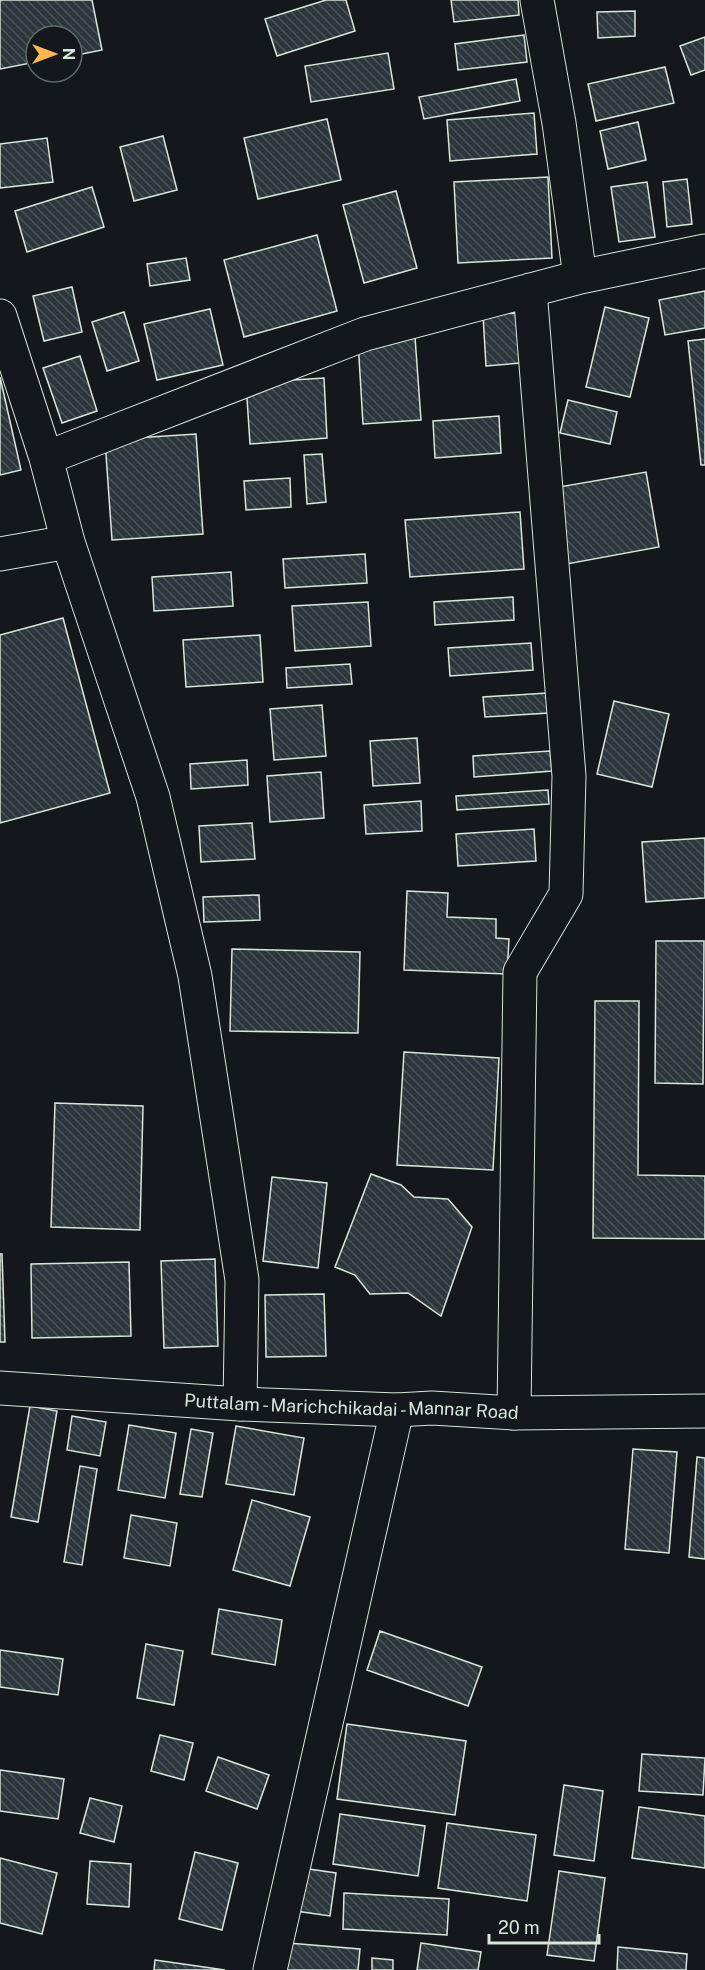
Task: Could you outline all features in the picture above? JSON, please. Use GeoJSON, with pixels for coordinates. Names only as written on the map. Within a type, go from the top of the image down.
{"type":"FeatureCollection","features":[{"type":"Feature","properties":{"kind":"street"},"geometry":{"type":"LineString","coordinates":[[537,0],[559,123],[580,277]]}},
{"type":"Feature","properties":{"kind":"street"},"geometry":{"type":"LineString","coordinates":[[46,458],[365,334],[580,277],[705,251]]}},
{"type":"Feature","properties":{"kind":"street"},"geometry":{"type":"LineString","coordinates":[[514,1413],[520,972],[566,894],[569,776],[530,290]]}},
{"type":"Feature","properties":{"kind":"street"},"geometry":{"type":"LineString","coordinates":[[0,316],[46,458],[68,542],[153,797],[195,976],[242,1280],[240,1404]]}},
{"type":"Feature","properties":{"kind":"street"},"geometry":{"type":"LineString","coordinates":[[0,554],[68,542]]}},
{"type":"Feature","properties":{"kind":"street","name":"Puttalam - Marichchikadai - Mannar Road"},"geometry":{"type":"LineString","coordinates":[[0,1388],[240,1404],[397,1410],[432,1408],[514,1413],[705,1411]]}},
{"type":"Feature","properties":{"kind":"street"},"geometry":{"type":"LineString","coordinates":[[270,1970],[397,1410]]}},
{"type":"Feature","properties":{"kind":"building"},"geometry":{"type":"Polygon","coordinates":[[[0,0],[92,0],[102,50],[84,54],[84,24],[24,24],[24,64],[0,69],[0,0]]]}},
{"type":"Feature","properties":{"kind":"building"},"geometry":{"type":"Polygon","coordinates":[[[326,0],[346,0],[355,31],[277,56],[265,19],[326,0]]]}},
{"type":"Feature","properties":{"kind":"building"},"geometry":{"type":"Polygon","coordinates":[[[451,0],[518,0],[519,15],[454,22],[451,0]]]}},
{"type":"Feature","properties":{"kind":"building"},"geometry":{"type":"Polygon","coordinates":[[[635,11],[635,36],[598,38],[597,12],[635,11]]]}},
{"type":"Feature","properties":{"kind":"building"},"geometry":{"type":"Polygon","coordinates":[[[524,35],[527,62],[458,70],[455,44],[524,35]]]}},
{"type":"Feature","properties":{"kind":"building"},"geometry":{"type":"Polygon","coordinates":[[[705,37],[705,70],[691,75],[680,46],[705,37]]]}},
{"type":"Feature","properties":{"kind":"building"},"geometry":{"type":"Polygon","coordinates":[[[388,53],[394,89],[311,102],[305,66],[388,53]]]}},
{"type":"Feature","properties":{"kind":"building"},"geometry":{"type":"Polygon","coordinates":[[[665,67],[674,103],[596,121],[588,84],[665,67]]]}},
{"type":"Feature","properties":{"kind":"building"},"geometry":{"type":"Polygon","coordinates":[[[516,79],[520,101],[424,119],[419,97],[516,79]]]}},
{"type":"Feature","properties":{"kind":"building"},"geometry":{"type":"Polygon","coordinates":[[[534,113],[537,154],[450,161],[447,120],[534,113]]]}},
{"type":"Feature","properties":{"kind":"building"},"geometry":{"type":"Polygon","coordinates":[[[327,119],[341,180],[258,199],[244,138],[327,119]]]}},
{"type":"Feature","properties":{"kind":"building"},"geometry":{"type":"Polygon","coordinates":[[[638,122],[646,160],[608,169],[600,131],[638,122]]]}},
{"type":"Feature","properties":{"kind":"building"},"geometry":{"type":"Polygon","coordinates":[[[163,136],[177,190],[134,201],[120,147],[163,136]]]}},
{"type":"Feature","properties":{"kind":"building"},"geometry":{"type":"Polygon","coordinates":[[[47,138],[53,182],[0,188],[0,144],[47,138]]]}},
{"type":"Feature","properties":{"kind":"building"},"geometry":{"type":"Polygon","coordinates":[[[548,177],[552,258],[458,263],[454,182],[548,177]]]}},
{"type":"Feature","properties":{"kind":"building"},"geometry":{"type":"Polygon","coordinates":[[[687,179],[692,224],[667,227],[663,182],[687,179]]]}},
{"type":"Feature","properties":{"kind":"building"},"geometry":{"type":"Polygon","coordinates":[[[647,182],[655,237],[619,242],[611,187],[647,182]]]}},
{"type":"Feature","properties":{"kind":"building"},"geometry":{"type":"Polygon","coordinates":[[[92,187],[104,227],[27,252],[15,211],[92,187]]]}},
{"type":"Feature","properties":{"kind":"building"},"geometry":{"type":"Polygon","coordinates":[[[396,191],[417,268],[364,283],[343,205],[396,191]]]}},
{"type":"Feature","properties":{"kind":"building"},"geometry":{"type":"Polygon","coordinates":[[[317,235],[337,311],[244,337],[224,260],[317,235]]]}},
{"type":"Feature","properties":{"kind":"building"},"geometry":{"type":"Polygon","coordinates":[[[186,258],[190,280],[150,286],[147,264],[186,258]]]}},
{"type":"Feature","properties":{"kind":"building"},"geometry":{"type":"Polygon","coordinates":[[[72,287],[82,332],[44,341],[33,296],[72,287]]]}},
{"type":"Feature","properties":{"kind":"building"},"geometry":{"type":"Polygon","coordinates":[[[705,291],[705,328],[665,335],[659,300],[705,291]]]}},
{"type":"Feature","properties":{"kind":"building"},"geometry":{"type":"Polygon","coordinates":[[[605,307],[649,318],[630,397],[586,387],[605,307]]]}},
{"type":"Feature","properties":{"kind":"building"},"geometry":{"type":"Polygon","coordinates":[[[210,309],[223,365],[157,380],[144,324],[210,309]]]}},
{"type":"Feature","properties":{"kind":"building"},"geometry":{"type":"Polygon","coordinates":[[[124,312],[139,361],[107,371],[92,322],[124,312]]]}},
{"type":"Feature","properties":{"kind":"building"},"geometry":{"type":"Polygon","coordinates":[[[516,313],[520,363],[486,366],[483,315],[516,313]]]}},
{"type":"Feature","properties":{"kind":"building"},"geometry":{"type":"Polygon","coordinates":[[[415,337],[421,420],[363,424],[358,341],[415,337]]]}},
{"type":"Feature","properties":{"kind":"building"},"geometry":{"type":"Polygon","coordinates":[[[705,339],[705,465],[701,465],[688,341],[705,339]]]}},
{"type":"Feature","properties":{"kind":"building"},"geometry":{"type":"Polygon","coordinates":[[[80,356],[97,411],[62,423],[43,368],[80,356]]]}},
{"type":"Feature","properties":{"kind":"building"},"geometry":{"type":"Polygon","coordinates":[[[0,377],[21,470],[0,475],[0,377]]]}},
{"type":"Feature","properties":{"kind":"building"},"geometry":{"type":"Polygon","coordinates":[[[324,378],[327,438],[250,444],[246,383],[324,378]]]}},
{"type":"Feature","properties":{"kind":"building"},"geometry":{"type":"Polygon","coordinates":[[[568,400],[617,412],[610,444],[560,433],[568,400]]]}},
{"type":"Feature","properties":{"kind":"building"},"geometry":{"type":"Polygon","coordinates":[[[499,416],[501,453],[435,458],[433,421],[499,416]]]}},
{"type":"Feature","properties":{"kind":"building"},"geometry":{"type":"Polygon","coordinates":[[[196,434],[203,534],[112,540],[105,440],[196,434]]]}},
{"type":"Feature","properties":{"kind":"building"},"geometry":{"type":"Polygon","coordinates":[[[322,454],[326,502],[307,504],[304,455],[322,454]]]}},
{"type":"Feature","properties":{"kind":"building"},"geometry":{"type":"Polygon","coordinates":[[[646,472],[659,547],[567,564],[553,488],[646,472]]]}},
{"type":"Feature","properties":{"kind":"building"},"geometry":{"type":"Polygon","coordinates":[[[290,478],[291,507],[246,510],[244,481],[290,478]]]}},
{"type":"Feature","properties":{"kind":"building"},"geometry":{"type":"Polygon","coordinates":[[[520,512],[524,569],[410,577],[405,520],[520,512]]]}},
{"type":"Feature","properties":{"kind":"building"},"geometry":{"type":"Polygon","coordinates":[[[365,554],[367,583],[285,588],[283,559],[365,554]]]}},
{"type":"Feature","properties":{"kind":"building"},"geometry":{"type":"Polygon","coordinates":[[[231,572],[233,606],[154,611],[152,577],[231,572]]]}},
{"type":"Feature","properties":{"kind":"building"},"geometry":{"type":"Polygon","coordinates":[[[513,597],[514,620],[435,625],[434,602],[513,597]]]}},
{"type":"Feature","properties":{"kind":"building"},"geometry":{"type":"Polygon","coordinates":[[[368,602],[371,646],[295,651],[292,606],[368,602]]]}},
{"type":"Feature","properties":{"kind":"building"},"geometry":{"type":"Polygon","coordinates":[[[63,618],[110,793],[0,823],[0,635],[63,618]]]}},
{"type":"Feature","properties":{"kind":"building"},"geometry":{"type":"Polygon","coordinates":[[[260,635],[263,682],[186,687],[183,640],[260,635]]]}},
{"type":"Feature","properties":{"kind":"building"},"geometry":{"type":"Polygon","coordinates":[[[531,643],[533,670],[450,676],[448,648],[531,643]]]}},
{"type":"Feature","properties":{"kind":"building"},"geometry":{"type":"Polygon","coordinates":[[[350,664],[352,684],[287,688],[286,668],[350,664]]]}},
{"type":"Feature","properties":{"kind":"building"},"geometry":{"type":"Polygon","coordinates":[[[547,693],[549,713],[485,717],[483,697],[547,693]]]}},
{"type":"Feature","properties":{"kind":"building"},"geometry":{"type":"Polygon","coordinates":[[[614,701],[669,714],[652,787],[597,774],[614,701]]]}},
{"type":"Feature","properties":{"kind":"building"},"geometry":{"type":"Polygon","coordinates":[[[322,705],[326,756],[274,760],[270,709],[322,705]]]}},
{"type":"Feature","properties":{"kind":"building"},"geometry":{"type":"Polygon","coordinates":[[[417,738],[420,783],[373,786],[370,741],[417,738]]]}},
{"type":"Feature","properties":{"kind":"building"},"geometry":{"type":"Polygon","coordinates":[[[550,751],[552,771],[474,777],[473,756],[550,751]]]}},
{"type":"Feature","properties":{"kind":"building"},"geometry":{"type":"Polygon","coordinates":[[[247,760],[248,785],[191,789],[190,764],[247,760]]]}},
{"type":"Feature","properties":{"kind":"building"},"geometry":{"type":"Polygon","coordinates":[[[321,772],[324,818],[270,822],[267,776],[321,772]]]}},
{"type":"Feature","properties":{"kind":"building"},"geometry":{"type":"Polygon","coordinates":[[[548,790],[549,804],[457,810],[456,796],[548,790]]]}},
{"type":"Feature","properties":{"kind":"building"},"geometry":{"type":"Polygon","coordinates":[[[421,801],[422,831],[366,834],[364,805],[421,801]]]}},
{"type":"Feature","properties":{"kind":"building"},"geometry":{"type":"Polygon","coordinates":[[[252,823],[255,859],[201,862],[199,826],[252,823]]]}},
{"type":"Feature","properties":{"kind":"building"},"geometry":{"type":"Polygon","coordinates":[[[534,829],[536,861],[458,866],[456,834],[534,829]]]}},
{"type":"Feature","properties":{"kind":"building"},"geometry":{"type":"Polygon","coordinates":[[[705,838],[705,898],[646,902],[642,842],[705,838]]]}},
{"type":"Feature","properties":{"kind":"building"},"geometry":{"type":"Polygon","coordinates":[[[407,891],[448,893],[447,917],[496,919],[496,938],[509,939],[507,974],[404,970],[407,891]]]}},
{"type":"Feature","properties":{"kind":"building"},"geometry":{"type":"Polygon","coordinates":[[[259,895],[260,920],[204,922],[203,897],[259,895]]]}},
{"type":"Feature","properties":{"kind":"building"},"geometry":{"type":"Polygon","coordinates":[[[656,941],[704,941],[703,1084],[655,1083],[656,941]]]}},
{"type":"Feature","properties":{"kind":"building"},"geometry":{"type":"Polygon","coordinates":[[[232,949],[360,952],[358,1033],[230,1031],[232,949]]]}},
{"type":"Feature","properties":{"kind":"building"},"geometry":{"type":"Polygon","coordinates":[[[595,1001],[639,1001],[638,1175],[705,1176],[705,1239],[593,1238],[595,1001]]]}},
{"type":"Feature","properties":{"kind":"building"},"geometry":{"type":"Polygon","coordinates":[[[404,1052],[499,1058],[493,1170],[397,1165],[404,1052]]]}},
{"type":"Feature","properties":{"kind":"building"},"geometry":{"type":"Polygon","coordinates":[[[55,1103],[143,1106],[140,1230],[51,1227],[55,1103]]]}},
{"type":"Feature","properties":{"kind":"building"},"geometry":{"type":"Polygon","coordinates":[[[371,1174],[401,1185],[414,1197],[448,1199],[472,1227],[441,1316],[408,1293],[370,1294],[355,1275],[335,1267],[371,1174]]]}},
{"type":"Feature","properties":{"kind":"building"},"geometry":{"type":"Polygon","coordinates":[[[272,1177],[327,1183],[318,1268],[263,1261],[272,1177]]]}},
{"type":"Feature","properties":{"kind":"building"},"geometry":{"type":"Polygon","coordinates":[[[0,1254],[2,1254],[5,1342],[0,1342],[0,1254]]]}},
{"type":"Feature","properties":{"kind":"building"},"geometry":{"type":"Polygon","coordinates":[[[215,1259],[218,1346],[164,1348],[161,1261],[215,1259]]]}},
{"type":"Feature","properties":{"kind":"building"},"geometry":{"type":"Polygon","coordinates":[[[129,1262],[131,1336],[32,1338],[31,1264],[129,1262]]]}},
{"type":"Feature","properties":{"kind":"building"},"geometry":{"type":"Polygon","coordinates":[[[324,1294],[326,1356],[266,1357],[265,1295],[324,1294]]]}},
{"type":"Feature","properties":{"kind":"building"},"geometry":{"type":"Polygon","coordinates":[[[30,1406],[57,1411],[38,1522],[11,1517],[30,1406]]]}},
{"type":"Feature","properties":{"kind":"building"},"geometry":{"type":"Polygon","coordinates":[[[72,1416],[106,1422],[100,1456],[67,1450],[72,1416]]]}},
{"type":"Feature","properties":{"kind":"building"},"geometry":{"type":"Polygon","coordinates":[[[129,1425],[176,1433],[165,1498],[118,1490],[129,1425]]]}},
{"type":"Feature","properties":{"kind":"building"},"geometry":{"type":"Polygon","coordinates":[[[236,1426],[304,1438],[294,1495],[226,1484],[236,1426]]]}},
{"type":"Feature","properties":{"kind":"building"},"geometry":{"type":"Polygon","coordinates":[[[191,1429],[213,1433],[202,1497],[180,1494],[191,1429]]]}},
{"type":"Feature","properties":{"kind":"building"},"geometry":{"type":"Polygon","coordinates":[[[633,1449],[677,1452],[669,1553],[625,1549],[633,1449]]]}},
{"type":"Feature","properties":{"kind":"building"},"geometry":{"type":"Polygon","coordinates":[[[697,1457],[705,1458],[705,1559],[689,1557],[697,1457]]]}},
{"type":"Feature","properties":{"kind":"building"},"geometry":{"type":"Polygon","coordinates":[[[80,1466],[97,1469],[82,1565],[64,1562],[80,1466]]]}},
{"type":"Feature","properties":{"kind":"building"},"geometry":{"type":"Polygon","coordinates":[[[252,1500],[310,1517],[290,1586],[233,1570],[252,1500]]]}},
{"type":"Feature","properties":{"kind":"building"},"geometry":{"type":"Polygon","coordinates":[[[131,1515],[177,1523],[170,1566],[124,1558],[131,1515]]]}},
{"type":"Feature","properties":{"kind":"building"},"geometry":{"type":"Polygon","coordinates":[[[219,1609],[282,1620],[275,1665],[212,1654],[219,1609]]]}},
{"type":"Feature","properties":{"kind":"building"},"geometry":{"type":"Polygon","coordinates":[[[380,1631],[482,1667],[468,1706],[367,1670],[380,1631]]]}},
{"type":"Feature","properties":{"kind":"building"},"geometry":{"type":"Polygon","coordinates":[[[146,1644],[183,1651],[174,1705],[137,1698],[146,1644]]]}},
{"type":"Feature","properties":{"kind":"building"},"geometry":{"type":"Polygon","coordinates":[[[0,1650],[63,1659],[58,1695],[0,1687],[0,1650]]]}},
{"type":"Feature","properties":{"kind":"building"},"geometry":{"type":"Polygon","coordinates":[[[347,1724],[466,1741],[455,1815],[337,1799],[347,1724]]]}},
{"type":"Feature","properties":{"kind":"building"},"geometry":{"type":"Polygon","coordinates":[[[160,1735],[193,1743],[184,1780],[151,1771],[160,1735]]]}},
{"type":"Feature","properties":{"kind":"building"},"geometry":{"type":"Polygon","coordinates":[[[642,1754],[705,1758],[703,1795],[639,1791],[642,1754]]]}},
{"type":"Feature","properties":{"kind":"building"},"geometry":{"type":"Polygon","coordinates":[[[218,1757],[269,1775],[257,1809],[206,1791],[218,1757]]]}},
{"type":"Feature","properties":{"kind":"building"},"geometry":{"type":"Polygon","coordinates":[[[0,1770],[64,1779],[58,1819],[0,1811],[0,1770]]]}},
{"type":"Feature","properties":{"kind":"building"},"geometry":{"type":"Polygon","coordinates":[[[564,1785],[603,1791],[594,1861],[554,1855],[564,1785]]]}},
{"type":"Feature","properties":{"kind":"building"},"geometry":{"type":"Polygon","coordinates":[[[90,1798],[122,1806],[114,1842],[80,1833],[90,1798]]]}},
{"type":"Feature","properties":{"kind":"building"},"geometry":{"type":"Polygon","coordinates":[[[639,1807],[705,1816],[705,1868],[632,1858],[639,1807]]]}},
{"type":"Feature","properties":{"kind":"building"},"geometry":{"type":"Polygon","coordinates":[[[340,1814],[425,1826],[418,1876],[333,1864],[340,1814]]]}},
{"type":"Feature","properties":{"kind":"building"},"geometry":{"type":"Polygon","coordinates":[[[447,1823],[536,1835],[527,1901],[438,1888],[447,1823]]]}},
{"type":"Feature","properties":{"kind":"building"},"geometry":{"type":"Polygon","coordinates":[[[195,1852],[238,1863],[222,1930],[179,1919],[195,1852]]]}},
{"type":"Feature","properties":{"kind":"building"},"geometry":{"type":"Polygon","coordinates":[[[0,1858],[57,1873],[42,1934],[0,1923],[0,1858]]]}},
{"type":"Feature","properties":{"kind":"building"},"geometry":{"type":"Polygon","coordinates":[[[90,1861],[131,1864],[129,1907],[87,1904],[90,1861]]]}},
{"type":"Feature","properties":{"kind":"building"},"geometry":{"type":"Polygon","coordinates":[[[302,1868],[336,1873],[330,1916],[296,1911],[302,1868]]]}},
{"type":"Feature","properties":{"kind":"building"},"geometry":{"type":"Polygon","coordinates":[[[559,1871],[605,1878],[594,1961],[547,1955],[559,1871]]]}},
{"type":"Feature","properties":{"kind":"building"},"geometry":{"type":"Polygon","coordinates":[[[344,1893],[449,1899],[447,1935],[343,1929],[344,1893]]]}},
{"type":"Feature","properties":{"kind":"building"},"geometry":{"type":"Polygon","coordinates":[[[288,1943],[360,1949],[358,1970],[286,1970],[288,1943]]]}},
{"type":"Feature","properties":{"kind":"building"},"geometry":{"type":"Polygon","coordinates":[[[421,1943],[481,1952],[478,1970],[417,1970],[421,1943]]]}},
{"type":"Feature","properties":{"kind":"building"},"geometry":{"type":"Polygon","coordinates":[[[618,1947],[687,1954],[686,1970],[617,1970],[618,1947]]]}},
{"type":"Feature","properties":{"kind":"building"},"geometry":{"type":"Polygon","coordinates":[[[372,1958],[393,1960],[393,1970],[372,1970],[372,1958]]]}},
{"type":"Feature","properties":{"kind":"building"},"geometry":{"type":"Polygon","coordinates":[[[155,1960],[225,1970],[154,1970],[155,1960]]]}}]}
